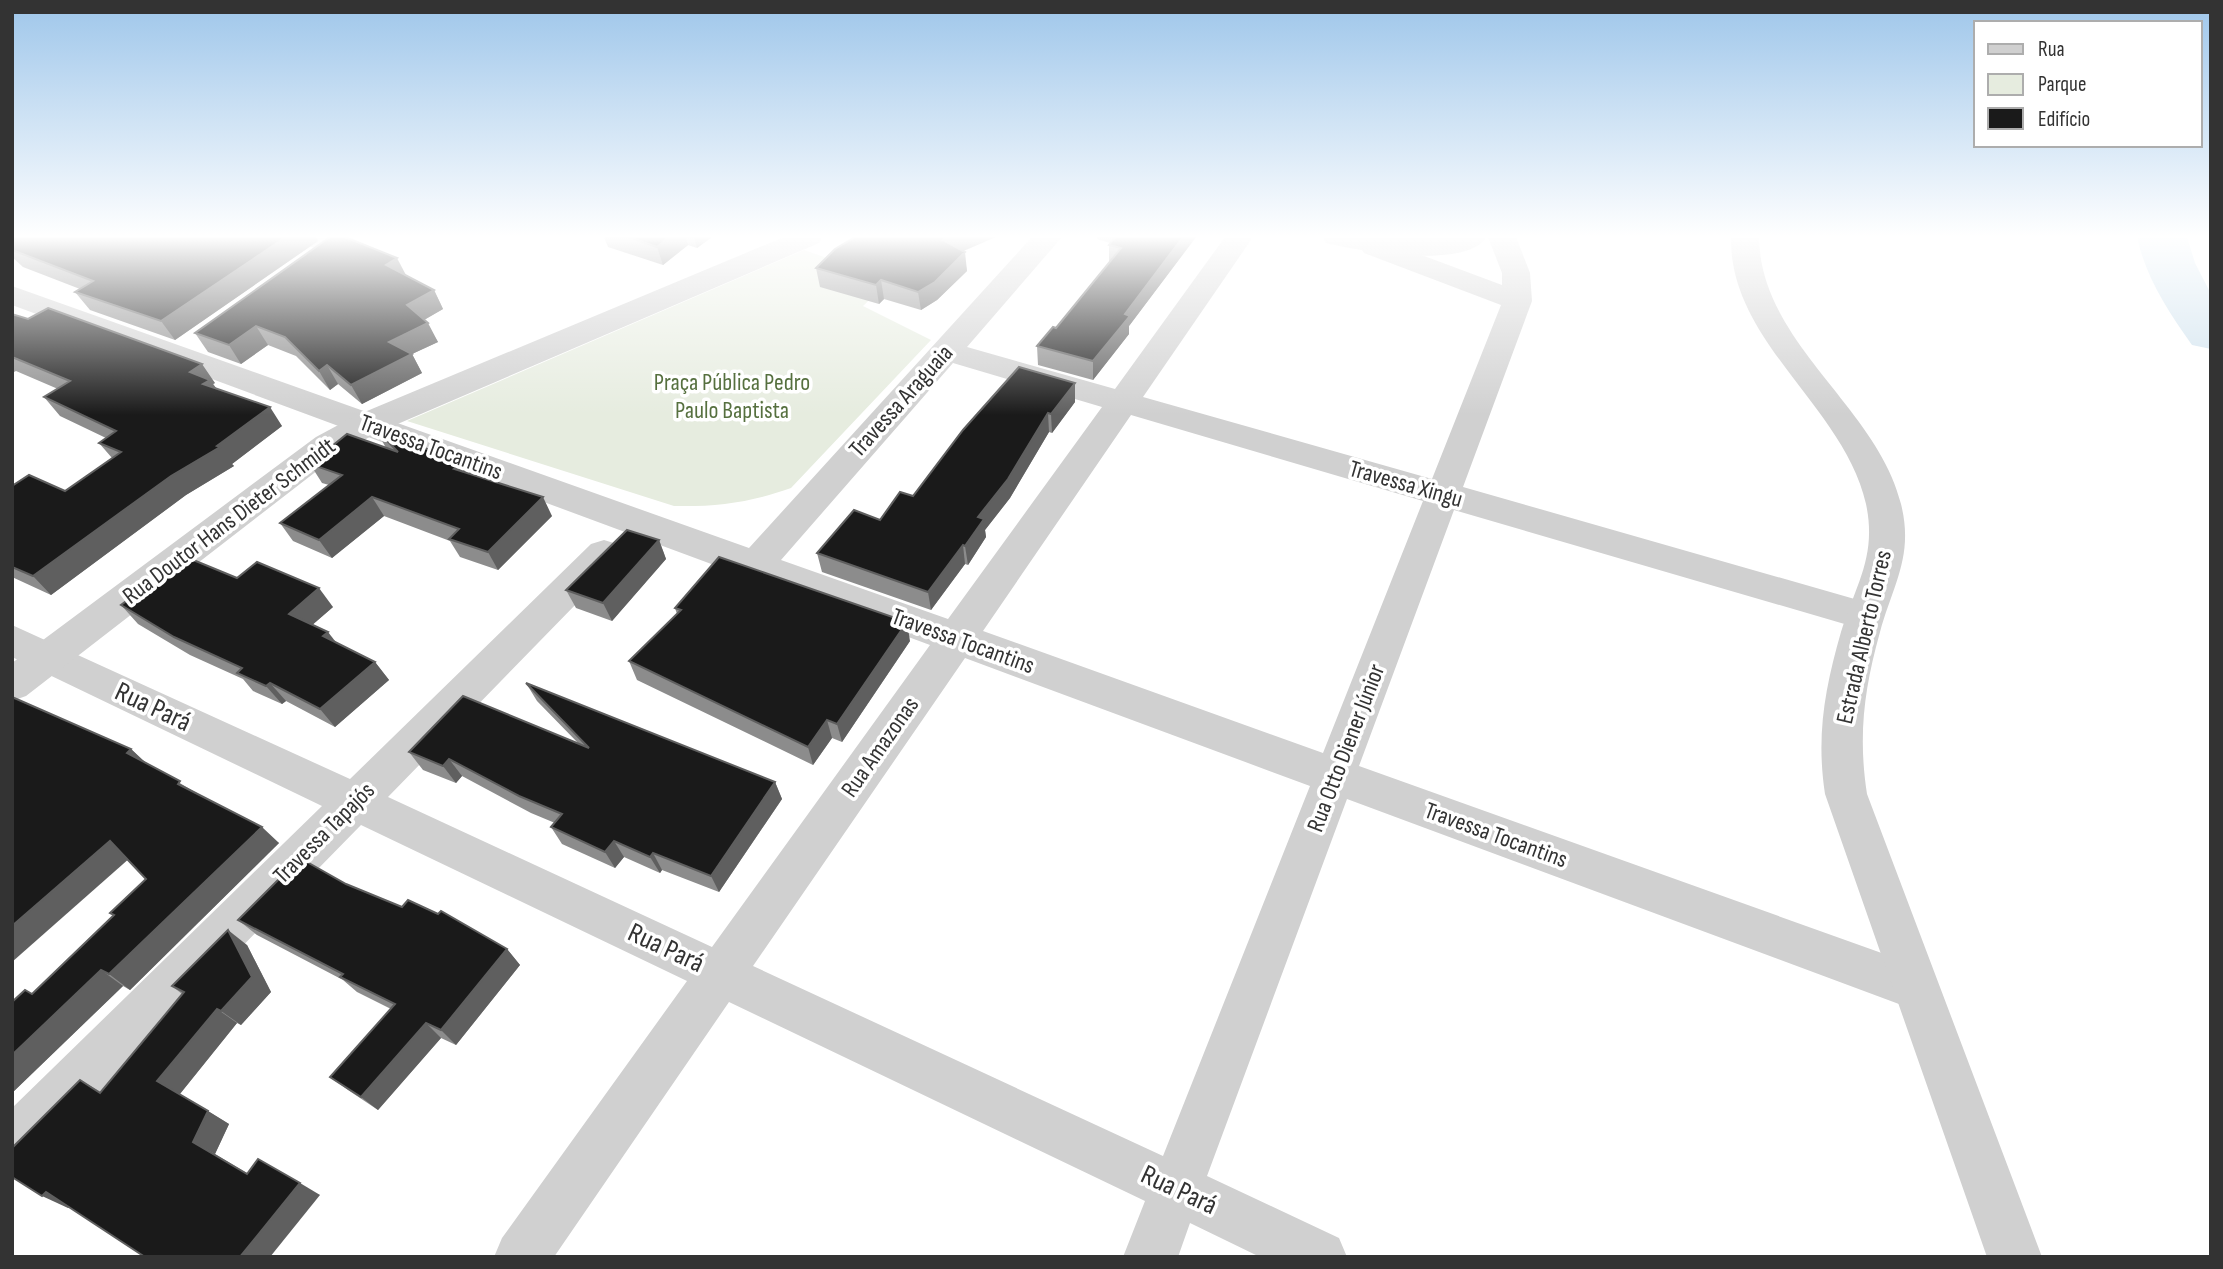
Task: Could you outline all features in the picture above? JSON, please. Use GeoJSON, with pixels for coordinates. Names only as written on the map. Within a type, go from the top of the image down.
{"type":"FeatureCollection","features":[{"type":"Feature","properties":{"kind":"street","name":"Travessa Tocantins"},"geometry":{"type":"LineString","coordinates":[[16,296],[190,347],[367,424],[1914,987]]}},
{"type":"Feature","properties":{"kind":"street","name":"Rua Doutor Hans Dieter Schmidt"},"geometry":{"type":"LineString","coordinates":[[12,685],[30,649],[292,470],[367,424],[669,296]]}},
{"type":"Feature","properties":{"kind":"street","name":"Travessa Araguaia"},"geometry":{"type":"LineString","coordinates":[[755,565],[996,296]]}},
{"type":"Feature","properties":{"kind":"street","name":"Rua Amazonas"},"geometry":{"type":"LineString","coordinates":[[521,1257],[1197,296]]}},
{"type":"Feature","properties":{"kind":"street"},"geometry":{"type":"LineString","coordinates":[[1504,296],[1517,301]]}},
{"type":"Feature","properties":{"kind":"street","name":"Rua Otto Diener Júnior"},"geometry":{"type":"LineString","coordinates":[[1150,1257],[1517,296]]}},
{"type":"Feature","properties":{"kind":"street","name":"Estrada Alberto Torres"},"geometry":{"type":"LineString","coordinates":[[1756,296],[1760,306],[1849,431],[1868,461],[1879,490],[1886,518],[1885,566],[1865,617],[1847,695],[1840,748],[1846,794],[1914,987],[2015,1257]]}},
{"type":"Feature","properties":{"kind":"street","name":"Travessa Xingu"},"geometry":{"type":"LineString","coordinates":[[947,351],[1865,617]]}},
{"type":"Feature","properties":{"kind":"street","name":"Travessa Tapajós"},"geometry":{"type":"LineString","coordinates":[[12,1145],[636,522]]}},
{"type":"Feature","properties":{"kind":"street","name":"Rua Pará"},"geometry":{"type":"LineString","coordinates":[[30,649],[1320,1257]]}},
{"type":"Feature","properties":{"kind":"green space","name":"Praça Pública Pedro Paulo Baptista"},"geometry":{"type":"Polygon","coordinates":[[[697,296],[873,296],[863,306],[931,340],[791,488],[734,503],[674,506],[407,421],[697,296]]]}},
{"type":"Feature","properties":{"kind":"building"},"geometry":{"type":"Polygon","coordinates":[[[88,296],[198,296],[161,321],[88,296]]]}},
{"type":"Feature","properties":{"kind":"building"},"geometry":{"type":"Polygon","coordinates":[[[247,296],[423,296],[407,305],[428,323],[389,342],[412,354],[351,385],[327,365],[319,371],[285,337],[256,326],[229,345],[195,333],[247,296]]]}},
{"type":"Feature","properties":{"kind":"building"},"geometry":{"type":"Polygon","coordinates":[[[1082,296],[1138,296],[1125,314],[1130,316],[1093,361],[1037,346],[1053,327],[1056,328],[1082,296]]]}},
{"type":"Feature","properties":{"kind":"building"},"geometry":{"type":"Polygon","coordinates":[[[48,308],[202,364],[190,372],[210,380],[203,384],[270,407],[217,446],[220,447],[171,476],[33,576],[12,567],[12,486],[29,475],[65,491],[121,452],[99,443],[116,431],[44,397],[70,381],[12,357],[12,314],[28,319],[48,308]]]}},
{"type":"Feature","properties":{"kind":"building"},"geometry":{"type":"Polygon","coordinates":[[[1019,367],[1075,383],[1051,414],[1048,413],[1008,479],[978,517],[984,519],[928,592],[817,553],[854,510],[880,520],[900,492],[913,496],[963,430],[1019,367]]]}},
{"type":"Feature","properties":{"kind":"building"},"geometry":{"type":"Polygon","coordinates":[[[375,428],[462,463],[454,469],[543,497],[488,552],[449,539],[459,529],[372,497],[319,540],[280,523],[342,475],[310,464],[347,434],[398,452],[375,428]]]}},
{"type":"Feature","properties":{"kind":"building"},"geometry":{"type":"Polygon","coordinates":[[[627,530],[659,540],[603,603],[566,590],[627,530]]]}},
{"type":"Feature","properties":{"kind":"building"},"geometry":{"type":"Polygon","coordinates":[[[186,557],[237,578],[257,562],[319,588],[289,614],[328,632],[323,636],[375,662],[320,709],[270,683],[266,686],[237,673],[242,668],[174,637],[121,605],[186,557]]]}},
{"type":"Feature","properties":{"kind":"building"},"geometry":{"type":"Polygon","coordinates":[[[719,557],[907,622],[837,724],[827,720],[808,747],[629,661],[681,610],[675,608],[719,557]]]}},
{"type":"Feature","properties":{"kind":"building"},"geometry":{"type":"Polygon","coordinates":[[[526,683],[775,782],[711,876],[653,853],[650,857],[614,841],[605,852],[551,827],[562,814],[519,796],[449,759],[443,766],[409,752],[463,696],[589,748],[526,683]]]}},
{"type":"Feature","properties":{"kind":"building"},"geometry":{"type":"Polygon","coordinates":[[[12,697],[131,749],[127,753],[180,781],[178,784],[262,827],[109,974],[101,970],[12,1055],[12,1002],[25,990],[32,994],[114,915],[110,913],[146,879],[110,841],[12,926],[12,697]]]}},
{"type":"Feature","properties":{"kind":"building"},"geometry":{"type":"Polygon","coordinates":[[[300,858],[346,884],[402,907],[408,900],[438,914],[441,911],[507,949],[441,1030],[426,1023],[361,1097],[330,1077],[395,1004],[340,977],[343,974],[238,920],[300,858]]]}},
{"type":"Feature","properties":{"kind":"building"},"geometry":{"type":"Polygon","coordinates":[[[228,930],[252,977],[221,1011],[217,1009],[157,1081],[208,1111],[193,1142],[247,1174],[258,1159],[300,1183],[240,1257],[145,1257],[46,1192],[42,1196],[12,1177],[12,1148],[80,1080],[100,1093],[184,992],[172,986],[228,930]]]}},
{"type":"Feature","properties":{"kind":"waterway"},"geometry":{"type":"LineString","coordinates":[[2186,296],[2211,333]]}}]}
